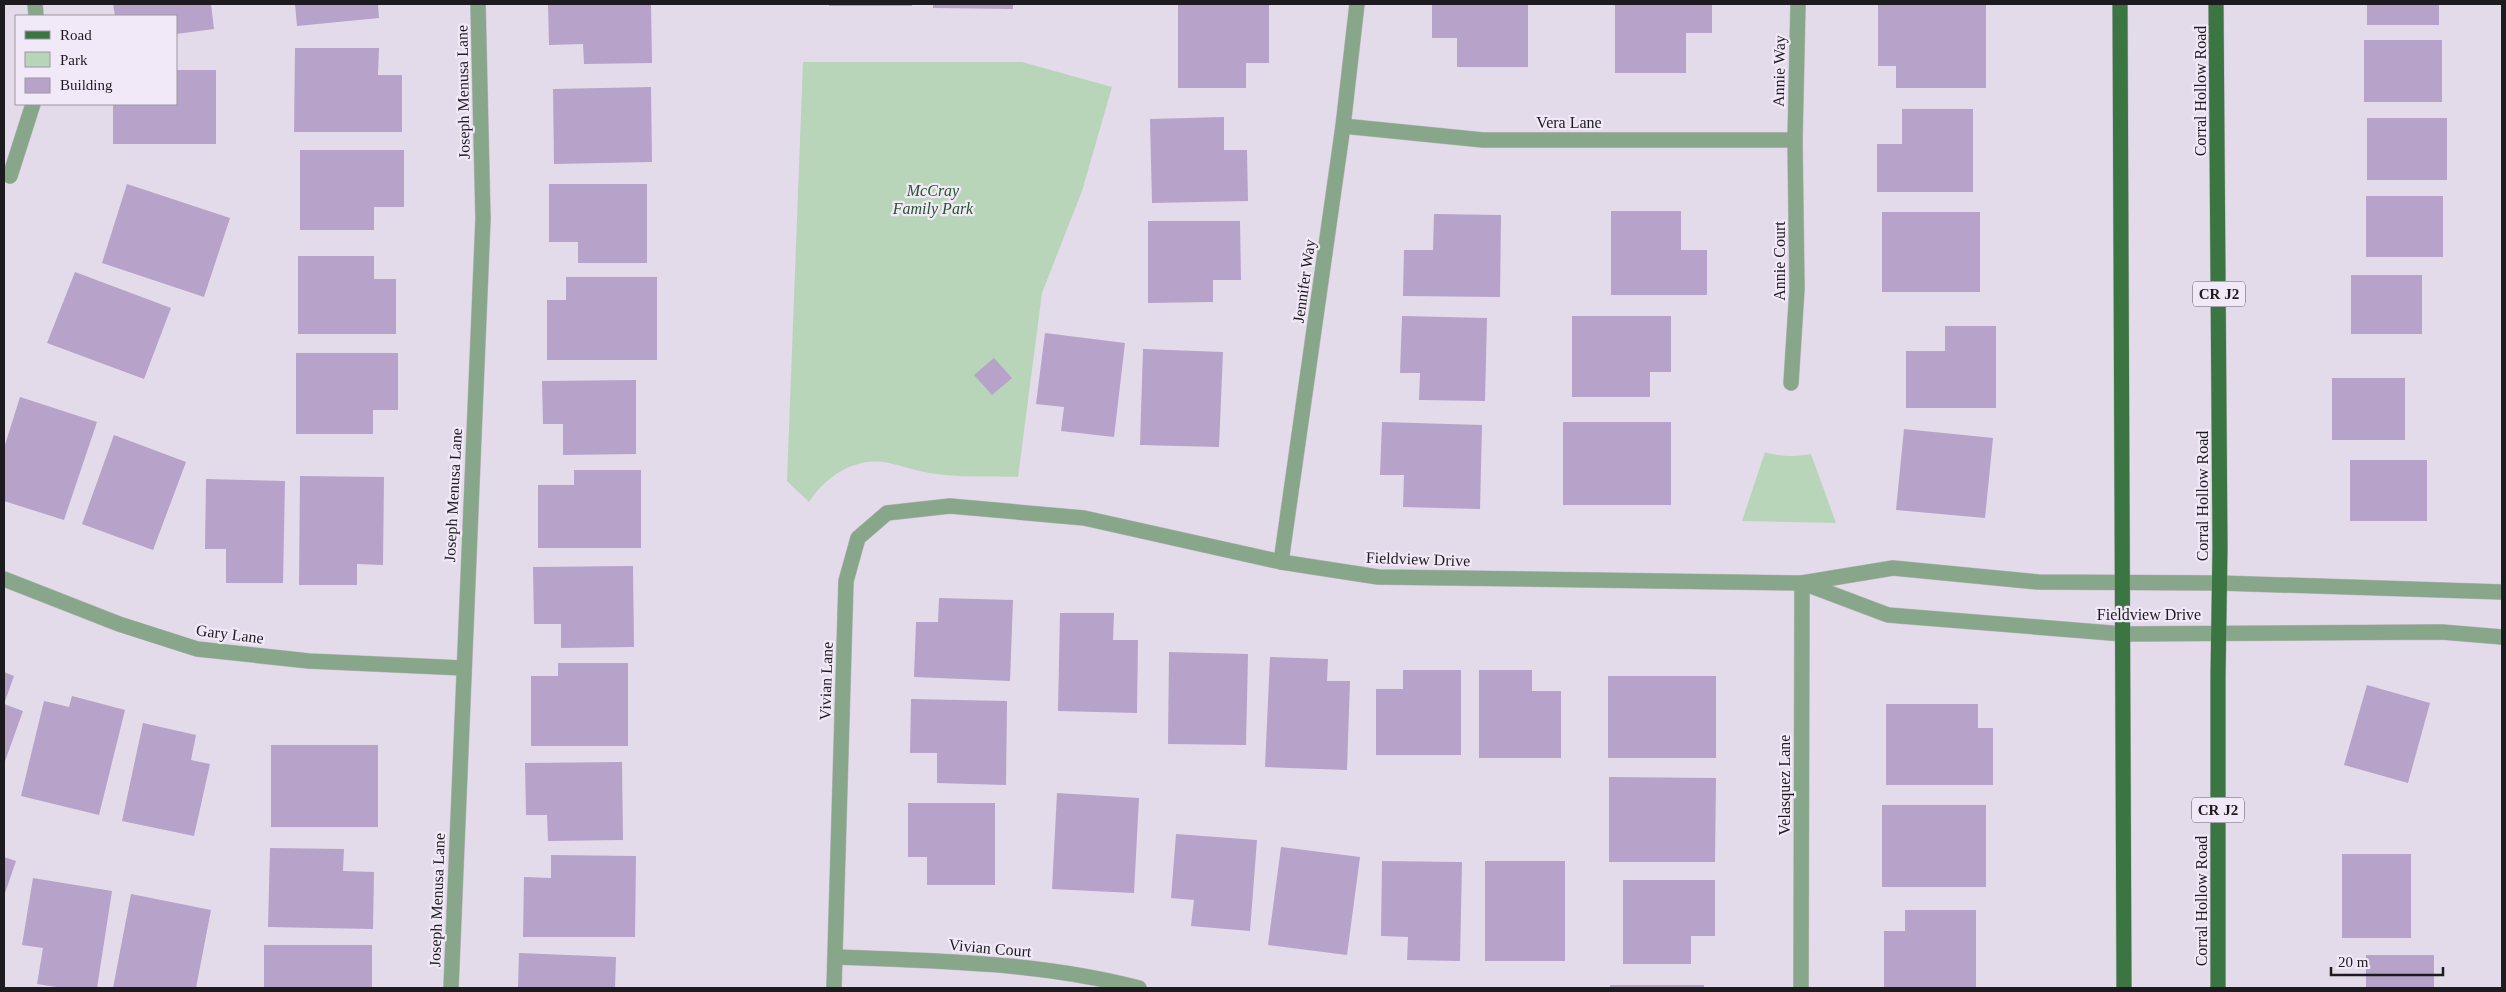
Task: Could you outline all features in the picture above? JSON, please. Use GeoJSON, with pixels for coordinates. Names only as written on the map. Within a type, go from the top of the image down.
{"type":"FeatureCollection","features":[{"type":"Feature","properties":{"kind":"main road"},"geometry":{"type":"LineString","coordinates":[[2120,4],[2124,988]]}},
{"type":"Feature","properties":{"kind":"main road","name":"Corral Hollow Road"},"geometry":{"type":"LineString","coordinates":[[2216,4],[2220,583],[2218,988]]}},
{"type":"Feature","properties":{"kind":"street","name":"Joseph Menusa Lane"},"geometry":{"type":"LineString","coordinates":[[451,988],[483,219],[478,4]]}},
{"type":"Feature","properties":{"kind":"street","name":"Jennifer Way"},"geometry":{"type":"LineString","coordinates":[[1282,562],[1343,126],[1357,4]]}},
{"type":"Feature","properties":{"kind":"street","name":"Annie Way"},"geometry":{"type":"LineString","coordinates":[[1796,140],[1798,4]]}},
{"type":"Feature","properties":{"kind":"street"},"geometry":{"type":"LineString","coordinates":[[10,176],[33,105]]}},
{"type":"Feature","properties":{"kind":"street","name":"Vera Lane"},"geometry":{"type":"LineString","coordinates":[[1343,126],[1483,140],[1796,140]]}},
{"type":"Feature","properties":{"kind":"street","name":"Annie Court"},"geometry":{"type":"LineString","coordinates":[[1791,383],[1798,289],[1796,140]]}},
{"type":"Feature","properties":{"kind":"street","name":"Vivian Lane"},"geometry":{"type":"LineString","coordinates":[[834,988],[846,581],[858,538],[887,513],[950,506],[1010,511]]}},
{"type":"Feature","properties":{"kind":"street","name":"Fieldview Drive"},"geometry":{"type":"LineString","coordinates":[[1010,511],[1084,518],[1282,562],[1378,577],[1802,583],[1893,568],[2038,582],[2220,583],[2502,592]]}},
{"type":"Feature","properties":{"kind":"street","name":"Gary Lane"},"geometry":{"type":"LineString","coordinates":[[4,579],[120,624],[197,649],[309,660],[463,668]]}},
{"type":"Feature","properties":{"kind":"street","name":"Fieldview Drive"},"geometry":{"type":"LineString","coordinates":[[1802,583],[1888,615],[2123,634],[2442,632],[2502,637]]}},
{"type":"Feature","properties":{"kind":"street","name":"Velasquez Lane"},"geometry":{"type":"LineString","coordinates":[[1801,988],[1802,583]]}},
{"type":"Feature","properties":{"kind":"street","name":"Vivian Court"},"geometry":{"type":"LineString","coordinates":[[836,957],[991,963],[1097,977],[1139,988]]}},
{"type":"Feature","properties":{"kind":"green space","name":"McCray Family Park"},"geometry":{"type":"Polygon","coordinates":[[[803,62],[1022,62],[1112,87],[1082,191],[1042,293],[1018,477],[941,475],[889,463],[865,462],[854,465],[833,476],[809,502],[787,481],[803,62]]]}},
{"type":"Feature","properties":{"kind":"green space"},"geometry":{"type":"Polygon","coordinates":[[[1765,452],[1788,456],[1811,454],[1836,523],[1742,521],[1765,452]]]}},
{"type":"Feature","properties":{"kind":"building"},"geometry":{"type":"Polygon","coordinates":[[[113,4],[211,4],[214,29],[178,34],[178,15],[115,15],[113,4]]]}},
{"type":"Feature","properties":{"kind":"building"},"geometry":{"type":"Polygon","coordinates":[[[295,4],[378,4],[379,18],[297,26],[295,4]]]}},
{"type":"Feature","properties":{"kind":"building"},"geometry":{"type":"Polygon","coordinates":[[[548,4],[651,4],[652,63],[584,64],[583,44],[549,45],[548,4]]]}},
{"type":"Feature","properties":{"kind":"building"},"geometry":{"type":"Polygon","coordinates":[[[829,4],[912,4],[912,6],[829,6],[829,4]]]}},
{"type":"Feature","properties":{"kind":"building"},"geometry":{"type":"Polygon","coordinates":[[[933,4],[1013,4],[1013,9],[933,8],[933,4]]]}},
{"type":"Feature","properties":{"kind":"building"},"geometry":{"type":"Polygon","coordinates":[[[1178,4],[1269,4],[1269,63],[1246,63],[1246,88],[1178,88],[1178,4]]]}},
{"type":"Feature","properties":{"kind":"building"},"geometry":{"type":"Polygon","coordinates":[[[1432,4],[1528,4],[1528,67],[1457,67],[1457,38],[1432,38],[1432,4]]]}},
{"type":"Feature","properties":{"kind":"building"},"geometry":{"type":"Polygon","coordinates":[[[1615,4],[1712,4],[1712,33],[1686,33],[1686,73],[1615,73],[1615,4]]]}},
{"type":"Feature","properties":{"kind":"building"},"geometry":{"type":"Polygon","coordinates":[[[1878,4],[1986,4],[1986,88],[1896,88],[1896,66],[1878,66],[1878,4]]]}},
{"type":"Feature","properties":{"kind":"building"},"geometry":{"type":"Polygon","coordinates":[[[2367,4],[2439,4],[2439,25],[2367,25],[2367,4]]]}},
{"type":"Feature","properties":{"kind":"building"},"geometry":{"type":"Polygon","coordinates":[[[2364,40],[2442,40],[2442,102],[2364,102],[2364,40]]]}},
{"type":"Feature","properties":{"kind":"building"},"geometry":{"type":"Polygon","coordinates":[[[295,48],[379,48],[378,75],[402,75],[402,132],[294,132],[295,48]]]}},
{"type":"Feature","properties":{"kind":"building"},"geometry":{"type":"Polygon","coordinates":[[[178,70],[216,70],[216,144],[113,144],[113,105],[178,105],[178,70]]]}},
{"type":"Feature","properties":{"kind":"building"},"geometry":{"type":"Polygon","coordinates":[[[651,87],[652,162],[554,164],[553,89],[651,87]]]}},
{"type":"Feature","properties":{"kind":"building"},"geometry":{"type":"Polygon","coordinates":[[[1902,109],[1973,109],[1973,192],[1877,192],[1877,144],[1902,144],[1902,109]]]}},
{"type":"Feature","properties":{"kind":"building"},"geometry":{"type":"Polygon","coordinates":[[[1224,117],[1224,150],[1247,150],[1248,201],[1152,203],[1150,119],[1224,117]]]}},
{"type":"Feature","properties":{"kind":"building"},"geometry":{"type":"Polygon","coordinates":[[[2367,118],[2447,118],[2447,180],[2367,180],[2367,118]]]}},
{"type":"Feature","properties":{"kind":"building"},"geometry":{"type":"Polygon","coordinates":[[[300,150],[404,150],[404,207],[374,207],[374,230],[300,230],[300,150]]]}},
{"type":"Feature","properties":{"kind":"building"},"geometry":{"type":"Polygon","coordinates":[[[127,184],[230,218],[204,297],[102,263],[127,184]]]}},
{"type":"Feature","properties":{"kind":"building"},"geometry":{"type":"Polygon","coordinates":[[[549,184],[647,184],[647,263],[578,263],[578,242],[549,242],[549,184]]]}},
{"type":"Feature","properties":{"kind":"building"},"geometry":{"type":"Polygon","coordinates":[[[2366,196],[2443,196],[2443,257],[2366,257],[2366,196]]]}},
{"type":"Feature","properties":{"kind":"building"},"geometry":{"type":"Polygon","coordinates":[[[1611,211],[1681,211],[1681,250],[1707,250],[1707,295],[1611,295],[1611,211]]]}},
{"type":"Feature","properties":{"kind":"building"},"geometry":{"type":"Polygon","coordinates":[[[1882,212],[1980,212],[1980,292],[1882,292],[1882,212]]]}},
{"type":"Feature","properties":{"kind":"building"},"geometry":{"type":"Polygon","coordinates":[[[1434,214],[1501,215],[1500,297],[1403,296],[1404,250],[1433,250],[1434,214]]]}},
{"type":"Feature","properties":{"kind":"building"},"geometry":{"type":"Polygon","coordinates":[[[1148,221],[1240,221],[1241,280],[1213,280],[1213,302],[1148,303],[1148,221]]]}},
{"type":"Feature","properties":{"kind":"building"},"geometry":{"type":"Polygon","coordinates":[[[298,256],[374,256],[374,279],[396,279],[396,334],[298,334],[298,256]]]}},
{"type":"Feature","properties":{"kind":"building"},"geometry":{"type":"Polygon","coordinates":[[[75,272],[171,308],[144,379],[47,343],[75,272]]]}},
{"type":"Feature","properties":{"kind":"building"},"geometry":{"type":"Polygon","coordinates":[[[2351,275],[2422,275],[2422,334],[2351,334],[2351,275]]]}},
{"type":"Feature","properties":{"kind":"building"},"geometry":{"type":"Polygon","coordinates":[[[566,277],[657,277],[657,360],[547,360],[547,300],[566,300],[566,277]]]}},
{"type":"Feature","properties":{"kind":"building"},"geometry":{"type":"Polygon","coordinates":[[[1402,316],[1487,318],[1485,401],[1419,400],[1420,373],[1400,373],[1402,316]]]}},
{"type":"Feature","properties":{"kind":"building"},"geometry":{"type":"Polygon","coordinates":[[[1572,316],[1671,316],[1671,372],[1650,372],[1650,397],[1572,397],[1572,316]]]}},
{"type":"Feature","properties":{"kind":"building"},"geometry":{"type":"Polygon","coordinates":[[[1945,326],[1996,326],[1996,408],[1906,408],[1906,351],[1945,351],[1945,326]]]}},
{"type":"Feature","properties":{"kind":"building"},"geometry":{"type":"Polygon","coordinates":[[[1045,333],[1125,343],[1114,437],[1061,431],[1064,407],[1036,404],[1045,333]]]}},
{"type":"Feature","properties":{"kind":"building"},"geometry":{"type":"Polygon","coordinates":[[[1143,349],[1223,352],[1219,447],[1140,445],[1143,349]]]}},
{"type":"Feature","properties":{"kind":"building"},"geometry":{"type":"Polygon","coordinates":[[[296,353],[398,353],[398,410],[373,410],[373,434],[296,434],[296,353]]]}},
{"type":"Feature","properties":{"kind":"building"},"geometry":{"type":"Polygon","coordinates":[[[994,358],[1012,378],[992,395],[974,375],[994,358]]]}},
{"type":"Feature","properties":{"kind":"building"},"geometry":{"type":"Polygon","coordinates":[[[2332,378],[2405,378],[2405,440],[2332,440],[2332,378]]]}},
{"type":"Feature","properties":{"kind":"building"},"geometry":{"type":"Polygon","coordinates":[[[636,380],[636,454],[563,455],[563,424],[543,424],[542,381],[636,380]]]}},
{"type":"Feature","properties":{"kind":"building"},"geometry":{"type":"Polygon","coordinates":[[[20,397],[97,422],[64,520],[4,501],[4,448],[20,397]]]}},
{"type":"Feature","properties":{"kind":"building"},"geometry":{"type":"Polygon","coordinates":[[[1382,422],[1482,425],[1480,509],[1403,507],[1404,475],[1380,475],[1382,422]]]}},
{"type":"Feature","properties":{"kind":"building"},"geometry":{"type":"Polygon","coordinates":[[[1563,422],[1671,422],[1671,505],[1563,505],[1563,422]]]}},
{"type":"Feature","properties":{"kind":"building"},"geometry":{"type":"Polygon","coordinates":[[[1904,429],[1993,438],[1985,518],[1896,510],[1904,429]]]}},
{"type":"Feature","properties":{"kind":"building"},"geometry":{"type":"Polygon","coordinates":[[[114,435],[186,462],[153,550],[82,524],[114,435]]]}},
{"type":"Feature","properties":{"kind":"building"},"geometry":{"type":"Polygon","coordinates":[[[2350,460],[2427,460],[2427,521],[2350,521],[2350,460]]]}},
{"type":"Feature","properties":{"kind":"building"},"geometry":{"type":"Polygon","coordinates":[[[574,470],[641,470],[641,548],[538,548],[538,485],[574,485],[574,470]]]}},
{"type":"Feature","properties":{"kind":"building"},"geometry":{"type":"Polygon","coordinates":[[[300,476],[384,477],[383,565],[357,564],[357,585],[299,585],[300,476]]]}},
{"type":"Feature","properties":{"kind":"building"},"geometry":{"type":"Polygon","coordinates":[[[206,479],[285,481],[283,583],[226,583],[226,549],[205,549],[206,479]]]}},
{"type":"Feature","properties":{"kind":"building"},"geometry":{"type":"Polygon","coordinates":[[[633,566],[634,647],[561,648],[561,624],[534,624],[533,567],[633,566]]]}},
{"type":"Feature","properties":{"kind":"building"},"geometry":{"type":"Polygon","coordinates":[[[939,598],[1013,600],[1010,681],[914,677],[916,622],[938,622],[939,598]]]}},
{"type":"Feature","properties":{"kind":"building"},"geometry":{"type":"Polygon","coordinates":[[[1060,613],[1114,613],[1113,640],[1138,640],[1137,713],[1058,711],[1060,613]]]}},
{"type":"Feature","properties":{"kind":"building"},"geometry":{"type":"Polygon","coordinates":[[[1169,652],[1248,654],[1246,745],[1168,744],[1169,652]]]}},
{"type":"Feature","properties":{"kind":"building"},"geometry":{"type":"Polygon","coordinates":[[[1270,657],[1328,659],[1327,681],[1350,681],[1347,770],[1265,767],[1270,657]]]}},
{"type":"Feature","properties":{"kind":"building"},"geometry":{"type":"Polygon","coordinates":[[[558,663],[628,663],[628,746],[531,746],[531,676],[558,676],[558,663]]]}},
{"type":"Feature","properties":{"kind":"building"},"geometry":{"type":"Polygon","coordinates":[[[1403,670],[1461,670],[1461,755],[1376,755],[1376,689],[1403,689],[1403,670]]]}},
{"type":"Feature","properties":{"kind":"building"},"geometry":{"type":"Polygon","coordinates":[[[1479,670],[1532,670],[1532,691],[1561,691],[1561,758],[1479,758],[1479,670]]]}},
{"type":"Feature","properties":{"kind":"building"},"geometry":{"type":"Polygon","coordinates":[[[4,672],[14,676],[4,704],[4,672]]]}},
{"type":"Feature","properties":{"kind":"building"},"geometry":{"type":"Polygon","coordinates":[[[1608,676],[1716,676],[1716,758],[1608,758],[1608,676]]]}},
{"type":"Feature","properties":{"kind":"building"},"geometry":{"type":"Polygon","coordinates":[[[2367,685],[2430,703],[2408,783],[2344,765],[2367,685]]]}},
{"type":"Feature","properties":{"kind":"building"},"geometry":{"type":"Polygon","coordinates":[[[72,696],[125,710],[99,815],[21,796],[44,701],[69,707],[72,696]]]}},
{"type":"Feature","properties":{"kind":"building"},"geometry":{"type":"Polygon","coordinates":[[[911,699],[1007,701],[1006,785],[937,783],[937,753],[910,753],[911,699]]]}},
{"type":"Feature","properties":{"kind":"building"},"geometry":{"type":"Polygon","coordinates":[[[4,704],[23,711],[4,764],[4,704]]]}},
{"type":"Feature","properties":{"kind":"building"},"geometry":{"type":"Polygon","coordinates":[[[1886,704],[1978,704],[1978,728],[1993,728],[1993,785],[1886,785],[1886,704]]]}},
{"type":"Feature","properties":{"kind":"building"},"geometry":{"type":"Polygon","coordinates":[[[143,723],[196,735],[191,760],[210,764],[194,836],[122,821],[143,723]]]}},
{"type":"Feature","properties":{"kind":"building"},"geometry":{"type":"Polygon","coordinates":[[[271,745],[378,745],[378,827],[271,827],[271,745]]]}},
{"type":"Feature","properties":{"kind":"building"},"geometry":{"type":"Polygon","coordinates":[[[622,762],[623,840],[548,841],[547,815],[526,815],[525,763],[622,762]]]}},
{"type":"Feature","properties":{"kind":"building"},"geometry":{"type":"Polygon","coordinates":[[[1609,777],[1716,778],[1715,862],[1609,862],[1609,777]]]}},
{"type":"Feature","properties":{"kind":"building"},"geometry":{"type":"Polygon","coordinates":[[[1057,793],[1139,798],[1134,893],[1052,889],[1057,793]]]}},
{"type":"Feature","properties":{"kind":"building"},"geometry":{"type":"Polygon","coordinates":[[[908,803],[995,803],[995,885],[927,885],[927,857],[908,857],[908,803]]]}},
{"type":"Feature","properties":{"kind":"building"},"geometry":{"type":"Polygon","coordinates":[[[1882,805],[1986,805],[1986,887],[1882,887],[1882,805]]]}},
{"type":"Feature","properties":{"kind":"building"},"geometry":{"type":"Polygon","coordinates":[[[1176,834],[1257,840],[1250,931],[1191,926],[1194,900],[1171,898],[1176,834]]]}},
{"type":"Feature","properties":{"kind":"building"},"geometry":{"type":"Polygon","coordinates":[[[1281,847],[1360,857],[1347,955],[1268,945],[1281,847]]]}},
{"type":"Feature","properties":{"kind":"building"},"geometry":{"type":"Polygon","coordinates":[[[270,848],[344,849],[343,871],[374,872],[373,929],[268,927],[270,848]]]}},
{"type":"Feature","properties":{"kind":"building"},"geometry":{"type":"Polygon","coordinates":[[[2342,854],[2411,854],[2411,938],[2342,938],[2342,854]]]}},
{"type":"Feature","properties":{"kind":"building"},"geometry":{"type":"Polygon","coordinates":[[[551,855],[636,856],[635,937],[523,937],[524,877],[551,878],[551,855]]]}},
{"type":"Feature","properties":{"kind":"building"},"geometry":{"type":"Polygon","coordinates":[[[4,857],[16,861],[4,896],[4,857]]]}},
{"type":"Feature","properties":{"kind":"building"},"geometry":{"type":"Polygon","coordinates":[[[1382,861],[1462,862],[1460,961],[1407,960],[1408,937],[1381,936],[1382,861]]]}},
{"type":"Feature","properties":{"kind":"building"},"geometry":{"type":"Polygon","coordinates":[[[1485,861],[1565,861],[1565,961],[1485,961],[1485,861]]]}},
{"type":"Feature","properties":{"kind":"building"},"geometry":{"type":"Polygon","coordinates":[[[33,878],[112,891],[97,988],[63,988],[37,984],[43,948],[22,945],[33,878]]]}},
{"type":"Feature","properties":{"kind":"building"},"geometry":{"type":"Polygon","coordinates":[[[1623,880],[1715,880],[1715,936],[1691,936],[1691,964],[1623,964],[1623,880]]]}},
{"type":"Feature","properties":{"kind":"building"},"geometry":{"type":"Polygon","coordinates":[[[131,894],[211,910],[196,988],[113,988],[131,894]]]}},
{"type":"Feature","properties":{"kind":"building"},"geometry":{"type":"Polygon","coordinates":[[[1905,910],[1976,910],[1976,988],[1884,988],[1884,931],[1905,931],[1905,910]]]}},
{"type":"Feature","properties":{"kind":"building"},"geometry":{"type":"Polygon","coordinates":[[[264,945],[372,945],[372,988],[264,988],[264,945]]]}},
{"type":"Feature","properties":{"kind":"building"},"geometry":{"type":"Polygon","coordinates":[[[519,953],[616,957],[615,988],[518,988],[519,953]]]}},
{"type":"Feature","properties":{"kind":"building"},"geometry":{"type":"Polygon","coordinates":[[[2366,955],[2434,955],[2434,988],[2366,988],[2366,955]]]}},
{"type":"Feature","properties":{"kind":"building"},"geometry":{"type":"Polygon","coordinates":[[[1610,985],[1704,985],[1704,988],[1610,988],[1610,985]]]}}]}
